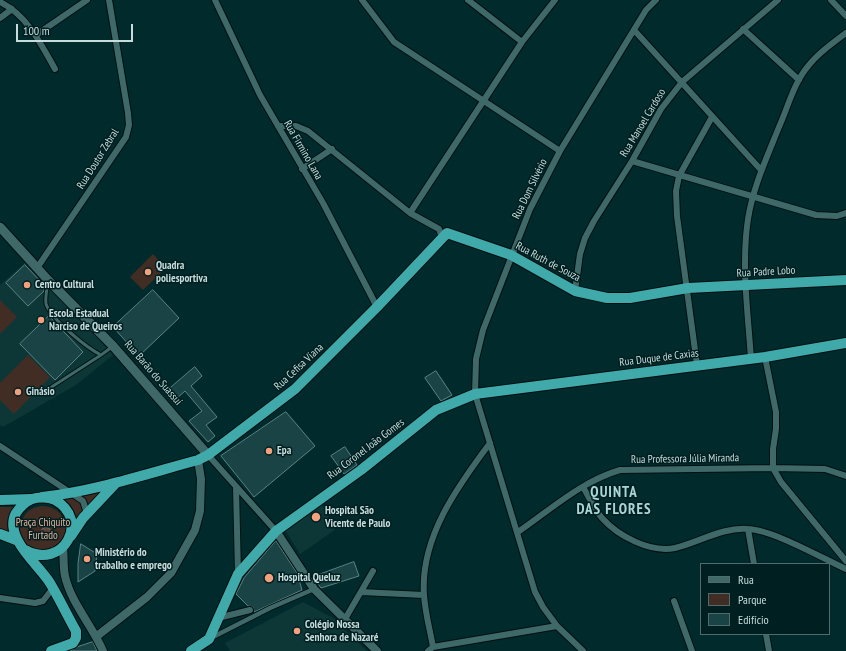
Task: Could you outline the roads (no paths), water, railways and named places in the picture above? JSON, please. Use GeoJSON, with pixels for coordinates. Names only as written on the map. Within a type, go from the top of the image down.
{"type":"FeatureCollection","features":[{"type":"Feature","properties":{"kind":"highway","name":"Rua Ruth de Souza"},"geometry":{"type":"LineString","coordinates":[[445,235],[511,255],[575,291],[607,298],[630,298],[688,288]]}},
{"type":"Feature","properties":{"kind":"highway","name":"Rua Cefisa Viana"},"geometry":{"type":"LineString","coordinates":[[0,500],[72,494],[115,483],[203,455],[295,389],[377,307],[445,235]]}},
{"type":"Feature","properties":{"kind":"highway","name":"Rua Padre Lobo"},"geometry":{"type":"LineString","coordinates":[[688,288],[846,280]]}},
{"type":"Feature","properties":{"kind":"highway","name":"Rua Duque de Caxias"},"geometry":{"type":"LineString","coordinates":[[475,394],[751,359],[846,343]]}},
{"type":"Feature","properties":{"kind":"highway","name":"Rua Coronel João Gomes"},"geometry":{"type":"LineString","coordinates":[[209,639],[238,574],[276,531],[361,470],[436,410],[475,394]]}},
{"type":"Feature","properties":{"kind":"highway"},"geometry":{"type":"LineString","coordinates":[[25,550],[40,556],[49,555],[66,543],[87,513],[115,483]]}},
{"type":"Feature","properties":{"kind":"highway"},"geometry":{"type":"LineString","coordinates":[[51,651],[73,642],[76,638],[76,631],[53,588],[16,540],[13,532],[15,516],[22,506],[37,498],[54,499],[64,506],[70,516],[72,528],[66,543]]}},
{"type":"Feature","properties":{"kind":"highway"},"geometry":{"type":"LineString","coordinates":[[0,534],[16,540]]}},
{"type":"Feature","properties":{"kind":"highway"},"geometry":{"type":"LineString","coordinates":[[191,651],[209,639]]}},
{"type":"Feature","properties":{"kind":"main road","name":"Rua Barão do Suassuí"},"geometry":{"type":"LineString","coordinates":[[0,227],[48,280],[113,346],[203,455]]}},
{"type":"Feature","properties":{"kind":"street"},"geometry":{"type":"LineString","coordinates":[[36,35],[87,0]]}},
{"type":"Feature","properties":{"kind":"street","name":"Rua Doutor Zebral"},"geometry":{"type":"LineString","coordinates":[[37,268],[126,138],[129,125],[128,113],[110,0]]}},
{"type":"Feature","properties":{"kind":"street","name":"Rua Firmino Lana"},"geometry":{"type":"LineString","coordinates":[[216,0],[260,95],[377,307]]}},
{"type":"Feature","properties":{"kind":"street"},"geometry":{"type":"LineString","coordinates":[[362,0],[394,42],[560,151]]}},
{"type":"Feature","properties":{"kind":"street"},"geometry":{"type":"LineString","coordinates":[[468,0],[522,42]]}},
{"type":"Feature","properties":{"kind":"street"},"geometry":{"type":"LineString","coordinates":[[410,213],[522,42],[555,0]]}},
{"type":"Feature","properties":{"kind":"street","name":"Rua Dom Silvério"},"geometry":{"type":"LineString","coordinates":[[583,651],[557,626],[543,607],[535,592],[475,394],[476,359],[481,338],[511,255],[530,209],[560,151],[646,10],[656,0]]}},
{"type":"Feature","properties":{"kind":"street","name":"Rua Manoel Cardoso"},"geometry":{"type":"LineString","coordinates":[[575,291],[580,254],[585,238],[632,161],[661,108],[682,82],[778,0]]}},
{"type":"Feature","properties":{"kind":"street"},"geometry":{"type":"LineString","coordinates":[[831,0],[846,16]]}},
{"type":"Feature","properties":{"kind":"street"},"geometry":{"type":"LineString","coordinates":[[0,2],[12,9],[36,35],[55,69]]}},
{"type":"Feature","properties":{"kind":"street"},"geometry":{"type":"LineString","coordinates":[[0,18],[12,9]]}},
{"type":"Feature","properties":{"kind":"street"},"geometry":{"type":"LineString","coordinates":[[743,29],[798,80]]}},
{"type":"Feature","properties":{"kind":"street"},"geometry":{"type":"LineString","coordinates":[[634,30],[761,170]]}},
{"type":"Feature","properties":{"kind":"street"},"geometry":{"type":"LineString","coordinates":[[751,359],[746,256],[748,220],[753,197],[761,170],[798,80],[818,55],[846,33]]}},
{"type":"Feature","properties":{"kind":"street"},"geometry":{"type":"LineString","coordinates":[[697,365],[688,288],[677,216],[676,192],[679,176],[712,117]]}},
{"type":"Feature","properties":{"kind":"street","name":"Rua Ruth de Souza"},"geometry":{"type":"LineString","coordinates":[[278,126],[296,126],[308,132],[332,149],[410,213],[439,229],[445,235]]}},
{"type":"Feature","properties":{"kind":"street"},"geometry":{"type":"LineString","coordinates":[[302,169],[332,149]]}},
{"type":"Feature","properties":{"kind":"street"},"geometry":{"type":"LineString","coordinates":[[632,161],[816,215],[837,216],[846,213]]}},
{"type":"Feature","properties":{"kind":"street"},"geometry":{"type":"LineString","coordinates":[[765,357],[776,412],[776,429],[773,449],[774,468],[781,482],[846,561]]}},
{"type":"Feature","properties":{"kind":"street"},"geometry":{"type":"LineString","coordinates":[[490,443],[461,483],[444,513],[434,538],[426,565],[424,595],[430,649],[557,626]]}},
{"type":"Feature","properties":{"kind":"street"},"geometry":{"type":"LineString","coordinates":[[0,446],[83,501],[87,513]]}},
{"type":"Feature","properties":{"kind":"street"},"geometry":{"type":"LineString","coordinates":[[97,636],[147,597],[174,566],[195,530],[200,511],[203,455]]}},
{"type":"Feature","properties":{"kind":"street","name":"Rua Barão do Suassuí"},"geometry":{"type":"LineString","coordinates":[[203,455],[236,487],[276,531]]}},
{"type":"Feature","properties":{"kind":"street","name":"Rua Professora Júlia Miranda"},"geometry":{"type":"LineString","coordinates":[[518,532],[583,487],[604,475],[620,470],[774,468],[826,469],[846,476]]}},
{"type":"Feature","properties":{"kind":"street"},"geometry":{"type":"LineString","coordinates":[[236,487],[238,574]]}},
{"type":"Feature","properties":{"kind":"street"},"geometry":{"type":"LineString","coordinates":[[583,487],[601,517],[610,527],[649,547],[674,548],[726,531],[748,529],[765,532],[846,569]]}},
{"type":"Feature","properties":{"kind":"street"},"geometry":{"type":"LineString","coordinates":[[748,529],[754,563]]}},
{"type":"Feature","properties":{"kind":"street"},"geometry":{"type":"LineString","coordinates":[[276,531],[314,589],[377,651]]}},
{"type":"Feature","properties":{"kind":"street"},"geometry":{"type":"LineString","coordinates":[[66,543],[65,576],[70,591],[76,604],[97,636],[103,651]]}},
{"type":"Feature","properties":{"kind":"street"},"geometry":{"type":"LineString","coordinates":[[345,618],[373,571]]}},
{"type":"Feature","properties":{"kind":"street"},"geometry":{"type":"LineString","coordinates":[[0,598],[35,603],[43,600],[53,588]]}},
{"type":"Feature","properties":{"kind":"street"},"geometry":{"type":"LineString","coordinates":[[209,639],[270,608],[314,589]]}},
{"type":"Feature","properties":{"kind":"street"},"geometry":{"type":"LineString","coordinates":[[361,592],[424,595]]}},
{"type":"Feature","properties":{"kind":"street"},"geometry":{"type":"LineString","coordinates":[[674,601],[692,651]]}},
{"type":"Feature","properties":{"kind":"street"},"geometry":{"type":"LineString","coordinates":[[218,618],[250,610]]}},
{"type":"Feature","properties":{"kind":"street"},"geometry":{"type":"LineString","coordinates":[[766,635],[770,651]]}},
{"type":"Feature","properties":{"kind":"lane"},"geometry":{"type":"LineString","coordinates":[[48,280],[46,301],[49,311],[85,346],[101,355]]}},
{"type":"Feature","properties":{"kind":"lane"},"geometry":{"type":"LineString","coordinates":[[50,388],[113,346]]}},
{"type":"Feature","properties":{"kind":"place","name":"Quadra poliesportiva"},"geometry":{"type":"Point","coordinates":[148,272]}},
{"type":"Feature","properties":{"kind":"place","name":"Centro Cultural"},"geometry":{"type":"Point","coordinates":[27,285]}},
{"type":"Feature","properties":{"kind":"place","name":"Escola Estadual Narciso de Queiros"},"geometry":{"type":"Point","coordinates":[41,320]}},
{"type":"Feature","properties":{"kind":"place","name":"Ginásio"},"geometry":{"type":"Point","coordinates":[18,392]}},
{"type":"Feature","properties":{"kind":"place","name":"Epa"},"geometry":{"type":"Point","coordinates":[269,451]}},
{"type":"Feature","properties":{"kind":"place","name":"Hospital São Vicente de Paulo"},"geometry":{"type":"Point","coordinates":[316,517]}},
{"type":"Feature","properties":{"kind":"place","name":"Ministério do trabalho e emprego"},"geometry":{"type":"Point","coordinates":[87,559]}},
{"type":"Feature","properties":{"kind":"place","name":"Hospital Queluz"},"geometry":{"type":"Point","coordinates":[269,578]}},
{"type":"Feature","properties":{"kind":"place","name":"Colégio Nossa Senhora de Nazaré"},"geometry":{"type":"Point","coordinates":[297,631]}},
{"type":"Feature","properties":{"kind":"district","name":"QUINTA DAS FLORES"},"geometry":{"type":"Point","coordinates":[614,502]}},
{"type":"Feature","properties":{"kind":"park label","name":"Praça Chiquito Furtado"},"geometry":{"type":"Point","coordinates":[43,529]}}]}
